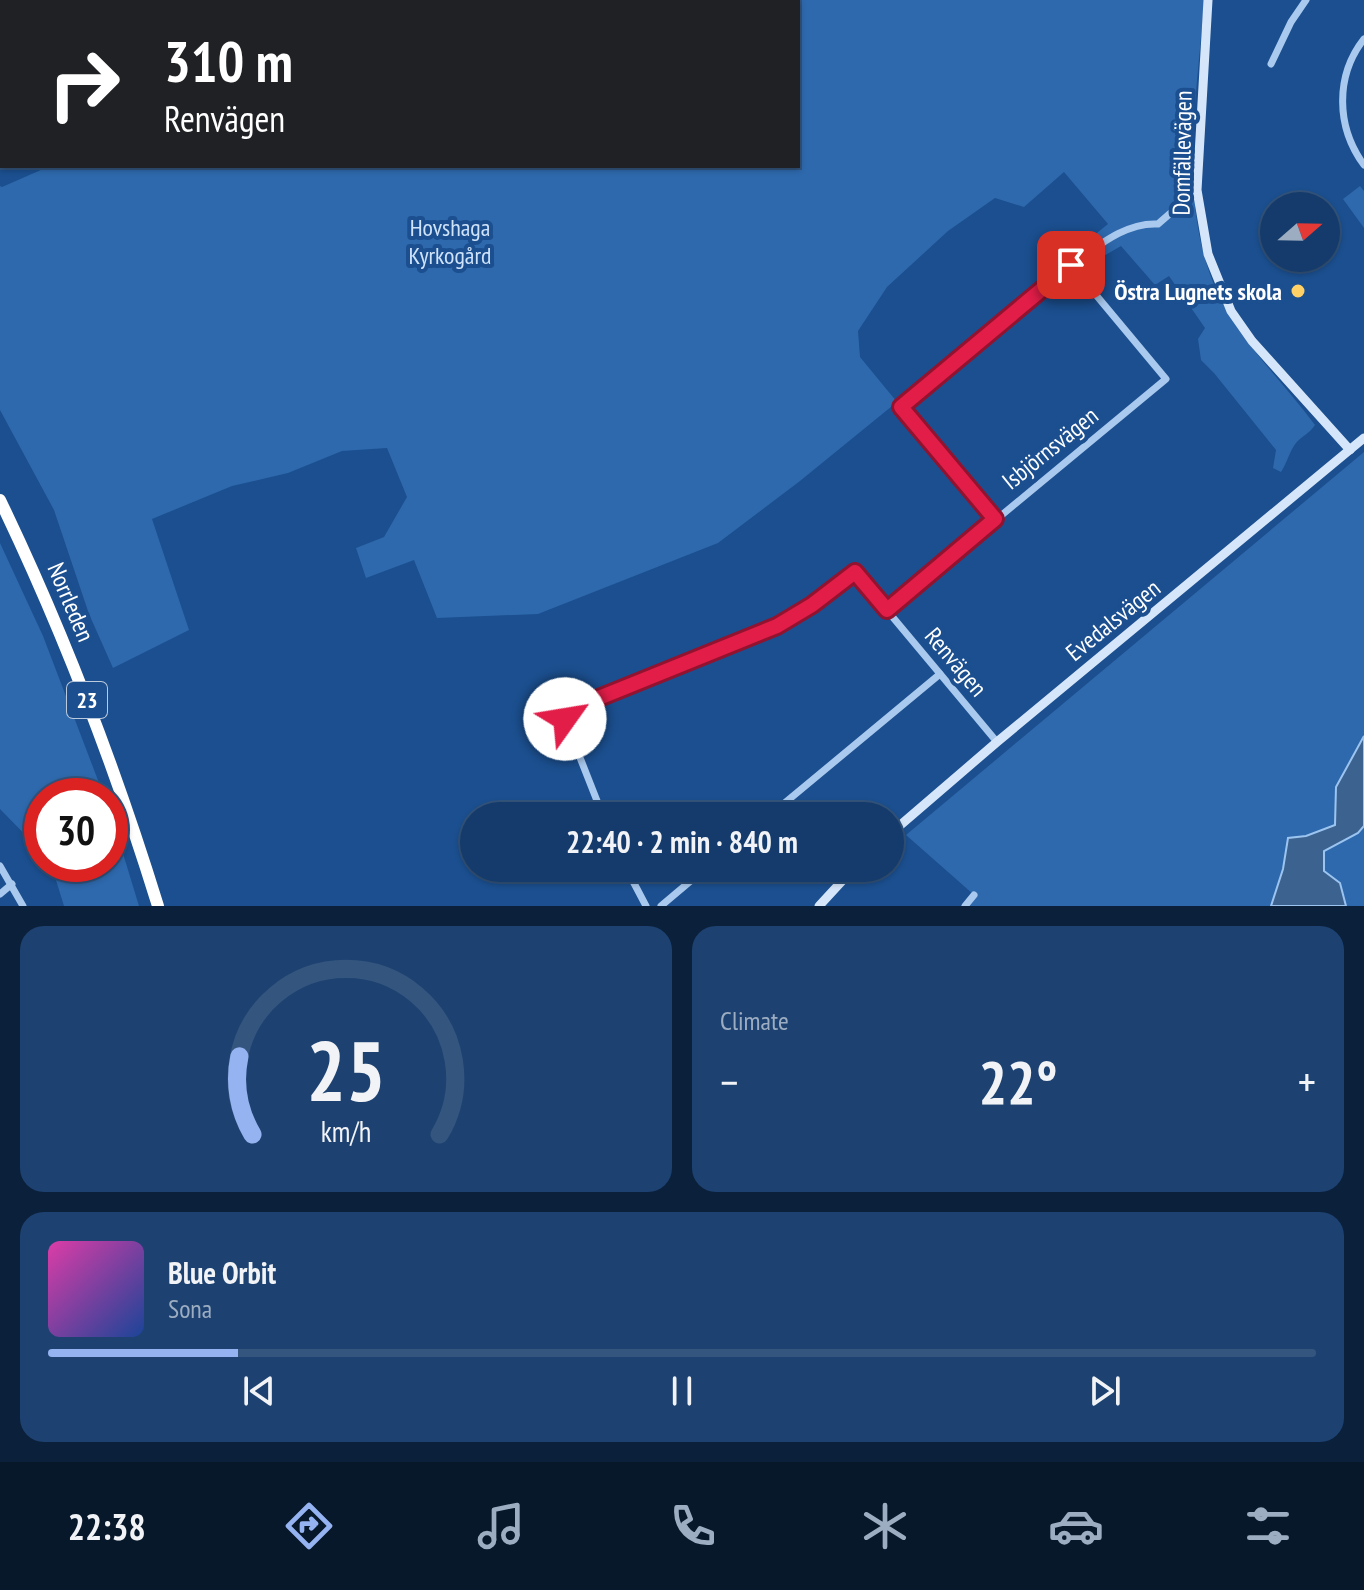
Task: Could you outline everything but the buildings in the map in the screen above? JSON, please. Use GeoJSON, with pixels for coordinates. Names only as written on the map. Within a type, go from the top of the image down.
{"type":"FeatureCollection","features":[{"type":"Feature","properties":{"kind":"highway","name":"Norrleden"},"geometry":{"type":"LineString","coordinates":[[0,500],[85,692],[118,781],[158,906]]}},
{"type":"Feature","properties":{"kind":"highway","name":"Norrleden"},"geometry":{"type":"LineString","coordinates":[[0,516],[78,695],[151,906]]}},
{"type":"Feature","properties":{"kind":"street","name":"Domfällevägen"},"geometry":{"type":"LineString","coordinates":[[1208,0],[1197,190],[1208,254],[1231,311],[1252,341],[1350,450]]}},
{"type":"Feature","properties":{"kind":"street"},"geometry":{"type":"LineString","coordinates":[[1271,64],[1291,22],[1306,0]]}},
{"type":"Feature","properties":{"kind":"street"},"geometry":{"type":"LineString","coordinates":[[1364,39],[1349,68],[1342,99],[1348,138],[1364,165]]}},
{"type":"Feature","properties":{"kind":"street"},"geometry":{"type":"LineString","coordinates":[[995,519],[901,407],[1071,265],[1120,232],[1145,224],[1158,224],[1197,190]]}},
{"type":"Feature","properties":{"kind":"street","name":"Isbjörnsvägen"},"geometry":{"type":"LineString","coordinates":[[887,610],[1166,379],[1071,265]]}},
{"type":"Feature","properties":{"kind":"street","name":"Evedalsvägen"},"geometry":{"type":"LineString","coordinates":[[904,822],[1364,438]]}},
{"type":"Feature","properties":{"kind":"street","name":"Renvägen"},"geometry":{"type":"LineString","coordinates":[[597,802],[566,722],[569,712],[777,626],[812,605],[855,572],[997,742]]}},
{"type":"Feature","properties":{"kind":"street"},"geometry":{"type":"LineString","coordinates":[[786,802],[940,674]]}},
{"type":"Feature","properties":{"kind":"street"},"geometry":{"type":"LineString","coordinates":[[0,866],[23,906]]}},
{"type":"Feature","properties":{"kind":"street"},"geometry":{"type":"LineString","coordinates":[[633,882],[646,906]]}},
{"type":"Feature","properties":{"kind":"street"},"geometry":{"type":"LineString","coordinates":[[661,906],[689,882]]}},
{"type":"Feature","properties":{"kind":"street"},"geometry":{"type":"LineString","coordinates":[[819,906],[841,882]]}},
{"type":"Feature","properties":{"kind":"street"},"geometry":{"type":"LineString","coordinates":[[0,894],[12,884]]}},
{"type":"Feature","properties":{"kind":"street"},"geometry":{"type":"LineString","coordinates":[[965,906],[974,895]]}},
{"type":"Feature","properties":{"kind":"green space","name":"Hovshaga Kyrkogård"},"geometry":{"type":"Polygon","coordinates":[[[800,0],[1204,0],[1193,166],[1195,208],[1202,248],[1215,287],[1235,324],[1315,425],[1294,446],[1281,472],[1273,468],[1276,450],[1201,360],[1198,339],[1205,328],[1169,276],[1155,285],[1121,246],[1095,261],[1081,246],[1108,224],[1064,172],[1024,207],[995,198],[948,231],[887,287],[858,331],[860,357],[897,402],[718,543],[538,614],[437,618],[414,560],[366,578],[356,548],[384,537],[407,497],[387,448],[342,451],[288,473],[232,486],[152,519],[189,630],[113,668],[89,614],[54,510],[0,410],[2,187],[45,168],[800,168],[800,0]]]}},
{"type":"Feature","properties":{"kind":"green space"},"geometry":{"type":"Polygon","coordinates":[[[1360,186],[1364,191],[1364,228],[1343,199],[1360,186]]]}},
{"type":"Feature","properties":{"kind":"green space"},"geometry":{"type":"Polygon","coordinates":[[[1364,452],[1364,736],[1336,787],[1335,825],[1288,839],[1283,869],[1271,906],[965,906],[973,894],[906,835],[1364,452]]]}},
{"type":"Feature","properties":{"kind":"green space"},"geometry":{"type":"Polygon","coordinates":[[[0,543],[43,636],[97,778],[24,778],[24,834],[0,809],[0,543]]]}},
{"type":"Feature","properties":{"kind":"green space"},"geometry":{"type":"Polygon","coordinates":[[[1364,826],[1364,906],[1346,906],[1340,883],[1324,871],[1324,850],[1358,833],[1364,826]]]}},
{"type":"Feature","properties":{"kind":"green space"},"geometry":{"type":"Polygon","coordinates":[[[128,870],[139,906],[64,906],[57,882],[128,882],[128,870]]]}},
{"type":"Feature","properties":{"kind":"shaded area"},"geometry":{"type":"Polygon","coordinates":[[[1364,736],[1364,826],[1358,833],[1324,851],[1324,871],[1340,883],[1346,906],[1271,906],[1283,869],[1288,838],[1306,836],[1335,825],[1336,787],[1364,736]]]}},
{"type":"Feature","properties":{"kind":"place","name":"Östra Lugnets skola"},"geometry":{"type":"Point","coordinates":[1298,291]}},
{"type":"Feature","properties":{"kind":"route"},"geometry":{"type":"LineString","coordinates":[[565,719],[574,708],[777,626],[812,605],[855,572],[887,610],[995,519],[901,407],[1071,265]]}}]}
